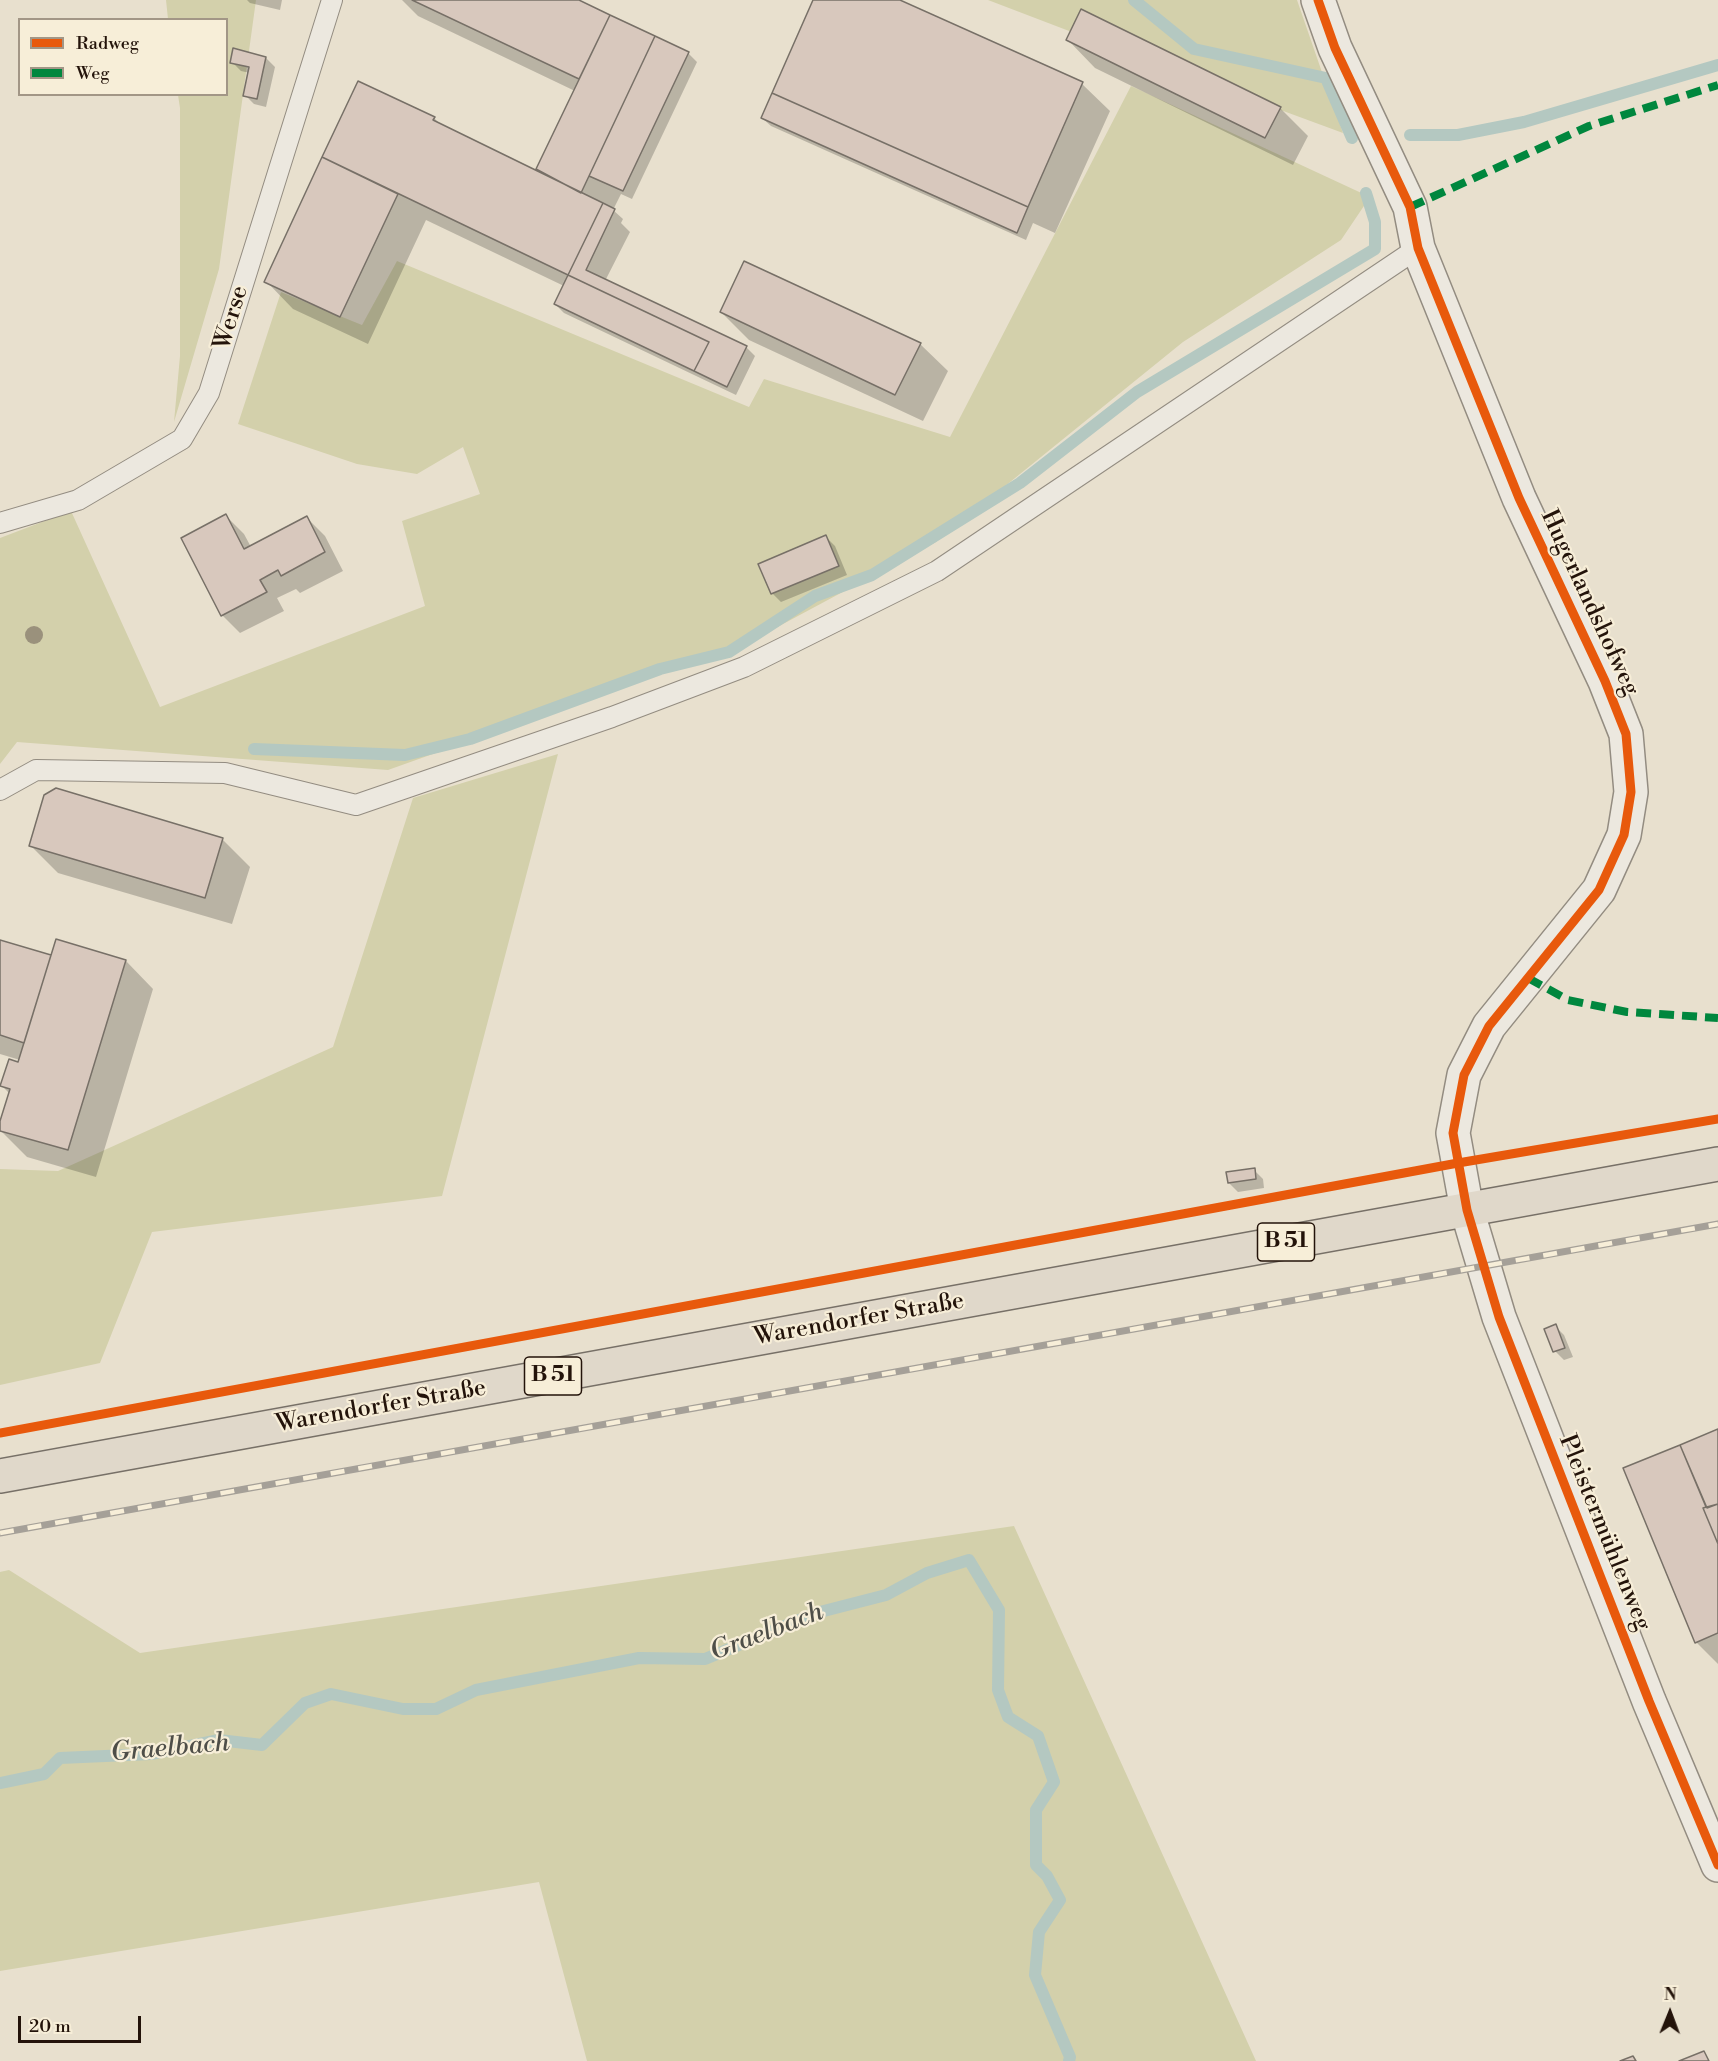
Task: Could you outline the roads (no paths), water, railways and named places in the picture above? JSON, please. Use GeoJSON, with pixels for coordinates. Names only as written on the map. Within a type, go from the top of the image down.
{"type":"FeatureCollection","features":[{"type":"Feature","properties":{"kind":"main road","name":"Warendorfer Straße"},"geometry":{"type":"LineString","coordinates":[[0,1476],[1718,1164]]}},
{"type":"Feature","properties":{"kind":"street","name":"Hugerlandshofweg"},"geometry":{"type":"LineString","coordinates":[[1318,0],[1335,48],[1410,207],[1418,248],[1519,498],[1605,681],[1626,734],[1631,792],[1624,835],[1599,890],[1489,1026],[1464,1075],[1453,1133],[1467,1210]]}},
{"type":"Feature","properties":{"kind":"street","name":"Pleistermühlenweg"},"geometry":{"type":"LineString","coordinates":[[1467,1210],[1498,1317],[1649,1701],[1718,1865]]}},
{"type":"Feature","properties":{"kind":"lane","name":"Werse"},"geometry":{"type":"LineString","coordinates":[[0,523],[78,500],[182,439],[208,393],[332,0]]}},
{"type":"Feature","properties":{"kind":"lane"},"geometry":{"type":"LineString","coordinates":[[0,790],[36,770],[225,773],[356,805],[612,717],[744,667],[937,571],[1418,248]]}},
{"type":"Feature","properties":{"kind":"waterway"},"geometry":{"type":"LineString","coordinates":[[1134,0],[1194,49],[1326,78],[1352,138]]}},
{"type":"Feature","properties":{"kind":"waterway"},"geometry":{"type":"LineString","coordinates":[[1410,135],[1458,135],[1524,122],[1718,65]]}},
{"type":"Feature","properties":{"kind":"waterway"},"geometry":{"type":"LineString","coordinates":[[254,749],[405,755],[470,739],[660,669],[729,652],[815,596],[872,575],[1020,483],[1137,392],[1375,249],[1375,222],[1366,193]]}},
{"type":"Feature","properties":{"kind":"waterway","name":"Graelbach"},"geometry":{"type":"LineString","coordinates":[[0,1783],[44,1774],[60,1758],[151,1754],[219,1740],[262,1745],[305,1703],[331,1694],[403,1709],[436,1709],[476,1690],[639,1658],[705,1659],[816,1613],[886,1595],[927,1573],[969,1560],[999,1610],[998,1690],[1008,1717],[1038,1736],[1054,1782],[1036,1810],[1036,1865],[1047,1876],[1060,1900],[1039,1932],[1035,1975],[1070,2057],[1069,2061]]}},
{"type":"Feature","properties":{"kind":"railway"},"geometry":{"type":"LineString","coordinates":[[0,1533],[1718,1224]]}}]}
